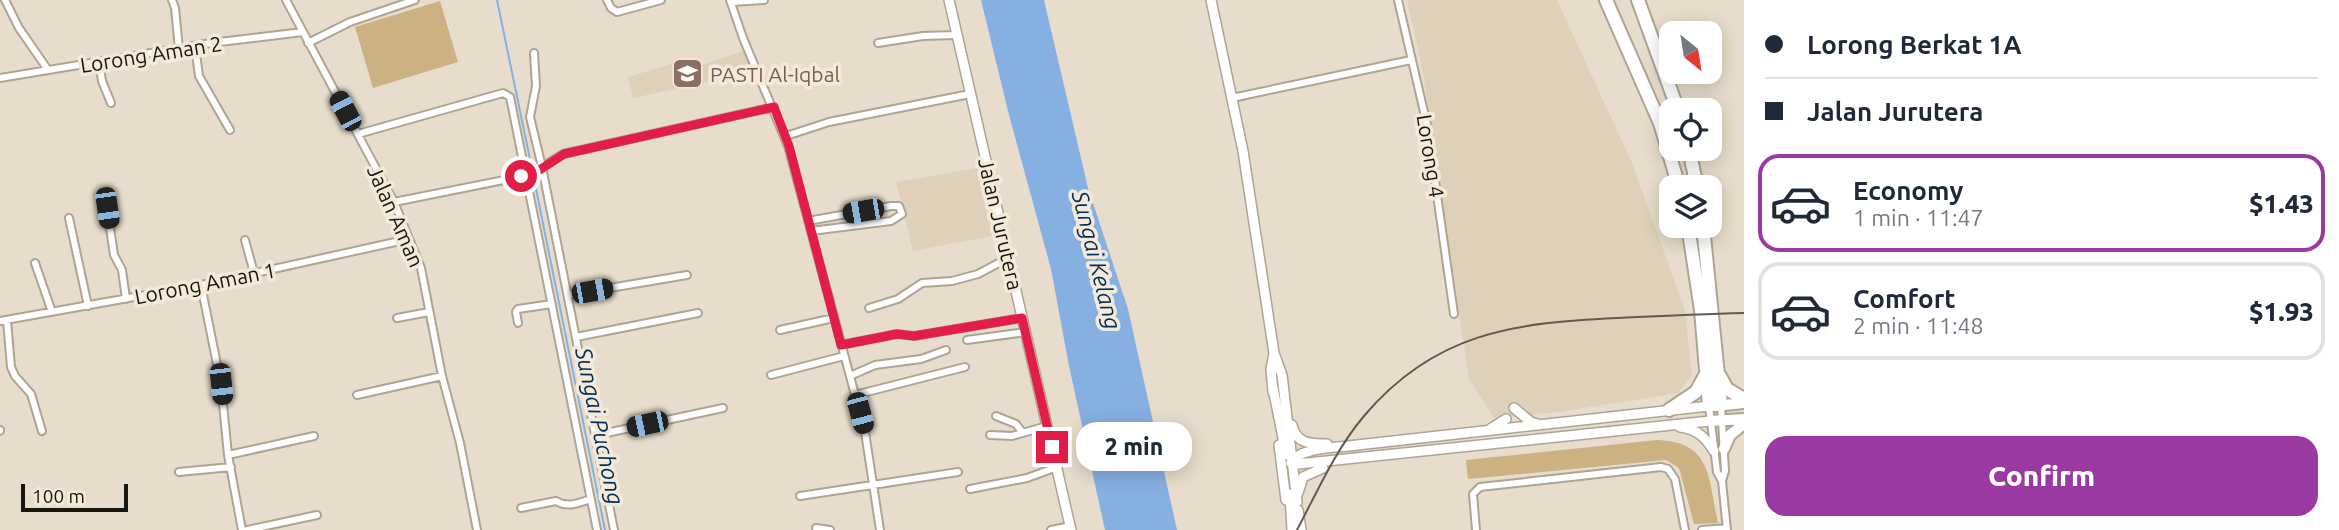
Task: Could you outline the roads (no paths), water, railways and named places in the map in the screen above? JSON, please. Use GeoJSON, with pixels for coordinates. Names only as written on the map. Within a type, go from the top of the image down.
{"type":"FeatureCollection","features":[{"type":"Feature","properties":{"kind":"highway"},"geometry":{"type":"LineString","coordinates":[[1606,0],[1660,122],[1675,175]]}},
{"type":"Feature","properties":{"kind":"highway"},"geometry":{"type":"LineString","coordinates":[[1638,0],[1674,98]]}},
{"type":"Feature","properties":{"kind":"highway"},"geometry":{"type":"LineString","coordinates":[[1690,238],[1712,371],[1741,402]]}},
{"type":"Feature","properties":{"kind":"highway"},"geometry":{"type":"LineString","coordinates":[[1704,238],[1715,406]]}},
{"type":"Feature","properties":{"kind":"highway"},"geometry":{"type":"LineString","coordinates":[[1669,410],[1696,392],[1712,371]]}},
{"type":"Feature","properties":{"kind":"main road"},"geometry":{"type":"LineString","coordinates":[[1715,406],[1741,402]]}},
{"type":"Feature","properties":{"kind":"main road"},"geometry":{"type":"LineString","coordinates":[[1716,421],[1742,421]]}},
{"type":"Feature","properties":{"kind":"main road"},"geometry":{"type":"LineString","coordinates":[[1719,450],[1742,421]]}},
{"type":"Feature","properties":{"kind":"street"},"geometry":{"type":"LineString","coordinates":[[5,0],[19,28],[48,70]]}},
{"type":"Feature","properties":{"kind":"street"},"geometry":{"type":"LineString","coordinates":[[172,0],[179,49]]}},
{"type":"Feature","properties":{"kind":"street","name":"Jalan Aman"},"geometry":{"type":"LineString","coordinates":[[286,0],[394,202],[421,268],[477,530]]}},
{"type":"Feature","properties":{"kind":"street"},"geometry":{"type":"LineString","coordinates":[[309,43],[351,22],[415,0]]}},
{"type":"Feature","properties":{"kind":"street"},"geometry":{"type":"LineString","coordinates":[[607,0],[617,12],[662,0]]}},
{"type":"Feature","properties":{"kind":"street"},"geometry":{"type":"LineString","coordinates":[[764,0],[731,1],[743,38],[786,136],[855,395],[875,484],[880,530]]}},
{"type":"Feature","properties":{"kind":"street","name":"Jalan Jurutera"},"geometry":{"type":"LineString","coordinates":[[949,0],[1071,528]]}},
{"type":"Feature","properties":{"kind":"street"},"geometry":{"type":"LineString","coordinates":[[1211,0],[1245,160],[1274,353],[1282,375],[1294,432],[1298,438],[1312,444],[1357,445]]}},
{"type":"Feature","properties":{"kind":"street","name":"Lorong 4"},"geometry":{"type":"LineString","coordinates":[[1398,0],[1427,125],[1454,314]]}},
{"type":"Feature","properties":{"kind":"street","name":"Lorong Aman 2"},"geometry":{"type":"LineString","coordinates":[[0,78],[303,32]]}},
{"type":"Feature","properties":{"kind":"street"},"geometry":{"type":"LineString","coordinates":[[878,43],[923,36],[957,35]]}},
{"type":"Feature","properties":{"kind":"street"},"geometry":{"type":"LineString","coordinates":[[195,47],[199,76],[230,130]]}},
{"type":"Feature","properties":{"kind":"street"},"geometry":{"type":"LineString","coordinates":[[534,53],[536,86],[530,117],[614,530]]}},
{"type":"Feature","properties":{"kind":"street"},"geometry":{"type":"LineString","coordinates":[[1232,98],[1411,60]]}},
{"type":"Feature","properties":{"kind":"street"},"geometry":{"type":"LineString","coordinates":[[99,62],[102,82],[111,103]]}},
{"type":"Feature","properties":{"kind":"street"},"geometry":{"type":"LineString","coordinates":[[358,134],[503,93],[510,97],[597,530]]}},
{"type":"Feature","properties":{"kind":"street"},"geometry":{"type":"LineString","coordinates":[[786,136],[829,122],[970,94]]}},
{"type":"Feature","properties":{"kind":"street"},"geometry":{"type":"LineString","coordinates":[[394,202],[527,175],[564,154],[774,107]]}},
{"type":"Feature","properties":{"kind":"street"},"geometry":{"type":"LineString","coordinates":[[808,221],[899,206],[902,214],[891,221],[811,231]]}},
{"type":"Feature","properties":{"kind":"street"},"geometry":{"type":"LineString","coordinates":[[107,208],[114,256],[122,270],[126,299]]}},
{"type":"Feature","properties":{"kind":"street"},"geometry":{"type":"LineString","coordinates":[[69,218],[88,306]]}},
{"type":"Feature","properties":{"kind":"street","name":"Lorong Aman 1"},"geometry":{"type":"LineString","coordinates":[[3,321],[201,285],[409,239]]}},
{"type":"Feature","properties":{"kind":"street"},"geometry":{"type":"LineString","coordinates":[[245,240],[254,273]]}},
{"type":"Feature","properties":{"kind":"street"},"geometry":{"type":"LineString","coordinates":[[869,308],[898,299],[922,283],[952,281],[978,274],[1009,258]]}},
{"type":"Feature","properties":{"kind":"street"},"geometry":{"type":"LineString","coordinates":[[35,263],[52,312]]}},
{"type":"Feature","properties":{"kind":"street"},"geometry":{"type":"LineString","coordinates":[[568,295],[687,275]]}},
{"type":"Feature","properties":{"kind":"street"},"geometry":{"type":"LineString","coordinates":[[201,285],[221,384],[228,455],[245,530],[317,515]]}},
{"type":"Feature","properties":{"kind":"street"},"geometry":{"type":"LineString","coordinates":[[518,323],[516,310],[552,303]]}},
{"type":"Feature","properties":{"kind":"street"},"geometry":{"type":"LineString","coordinates":[[397,318],[429,312]]}},
{"type":"Feature","properties":{"kind":"street"},"geometry":{"type":"LineString","coordinates":[[576,337],[698,313]]}},
{"type":"Feature","properties":{"kind":"street"},"geometry":{"type":"LineString","coordinates":[[780,330],[834,318]]}},
{"type":"Feature","properties":{"kind":"street"},"geometry":{"type":"LineString","coordinates":[[841,345],[897,334],[914,336],[1022,318]]}},
{"type":"Feature","properties":{"kind":"street"},"geometry":{"type":"LineString","coordinates":[[3,321],[11,367],[31,394],[42,431]]}},
{"type":"Feature","properties":{"kind":"street"},"geometry":{"type":"LineString","coordinates":[[967,340],[1026,332]]}},
{"type":"Feature","properties":{"kind":"street"},"geometry":{"type":"LineString","coordinates":[[849,376],[875,365],[921,359],[946,350]]}},
{"type":"Feature","properties":{"kind":"street"},"geometry":{"type":"LineString","coordinates":[[1274,353],[1271,369],[1291,530]]}},
{"type":"Feature","properties":{"kind":"street"},"geometry":{"type":"LineString","coordinates":[[771,375],[844,356]]}},
{"type":"Feature","properties":{"kind":"street"},"geometry":{"type":"LineString","coordinates":[[855,395],[965,367]]}},
{"type":"Feature","properties":{"kind":"street"},"geometry":{"type":"LineString","coordinates":[[1282,375],[1300,530]]}},
{"type":"Feature","properties":{"kind":"street"},"geometry":{"type":"LineString","coordinates":[[357,395],[442,376]]}},
{"type":"Feature","properties":{"kind":"street"},"geometry":{"type":"LineString","coordinates":[[1273,388],[1283,444],[1291,461],[1288,479],[1291,530]]}},
{"type":"Feature","properties":{"kind":"street"},"geometry":{"type":"LineString","coordinates":[[571,393],[587,390]]}},
{"type":"Feature","properties":{"kind":"street"},"geometry":{"type":"LineString","coordinates":[[1291,461],[1307,452],[1357,445],[1715,406]]}},
{"type":"Feature","properties":{"kind":"street"},"geometry":{"type":"LineString","coordinates":[[1702,530],[1727,529],[1722,481],[1725,471],[1719,450],[1715,406]]}},
{"type":"Feature","properties":{"kind":"street"},"geometry":{"type":"LineString","coordinates":[[1715,406],[1719,450]]}},
{"type":"Feature","properties":{"kind":"street"},"geometry":{"type":"LineString","coordinates":[[579,432],[596,432],[723,408]]}},
{"type":"Feature","properties":{"kind":"street"},"geometry":{"type":"LineString","coordinates":[[1514,408],[1531,422],[1545,425]]}},
{"type":"Feature","properties":{"kind":"street"},"geometry":{"type":"LineString","coordinates":[[996,416],[1016,424],[1023,433]]}},
{"type":"Feature","properties":{"kind":"street"},"geometry":{"type":"LineString","coordinates":[[1482,433],[1506,419]]}},
{"type":"Feature","properties":{"kind":"street"},"geometry":{"type":"LineString","coordinates":[[1291,461],[1314,464],[1716,421]]}},
{"type":"Feature","properties":{"kind":"street"},"geometry":{"type":"LineString","coordinates":[[1667,425],[1692,429],[1719,450]]}},
{"type":"Feature","properties":{"kind":"street"},"geometry":{"type":"LineString","coordinates":[[990,435],[1007,437],[1047,426]]}},
{"type":"Feature","properties":{"kind":"street"},"geometry":{"type":"LineString","coordinates":[[1512,430],[1528,440]]}},
{"type":"Feature","properties":{"kind":"street"},"geometry":{"type":"LineString","coordinates":[[1497,444],[1512,430]]}},
{"type":"Feature","properties":{"kind":"street"},"geometry":{"type":"LineString","coordinates":[[228,455],[314,436]]}},
{"type":"Feature","properties":{"kind":"street"},"geometry":{"type":"LineString","coordinates":[[1297,502],[1299,487],[1308,473],[1362,459]]}},
{"type":"Feature","properties":{"kind":"street"},"geometry":{"type":"LineString","coordinates":[[179,472],[231,467]]}},
{"type":"Feature","properties":{"kind":"street"},"geometry":{"type":"LineString","coordinates":[[970,489],[1027,478],[1057,467]]}},
{"type":"Feature","properties":{"kind":"street"},"geometry":{"type":"LineString","coordinates":[[1476,530],[1472,494],[1485,485],[1661,467],[1668,469],[1675,480],[1685,530]]}},
{"type":"Feature","properties":{"kind":"street"},"geometry":{"type":"LineString","coordinates":[[800,496],[958,472]]}},
{"type":"Feature","properties":{"kind":"street"},"geometry":{"type":"LineString","coordinates":[[521,508],[556,501],[563,505],[574,505],[591,499]]}},
{"type":"Feature","properties":{"kind":"street"},"geometry":{"type":"LineString","coordinates":[[816,528],[830,530]]}},
{"type":"Feature","properties":{"kind":"street"},"geometry":{"type":"LineString","coordinates":[[1051,530],[1071,528]]}},
{"type":"Feature","properties":{"kind":"water","name":"Sungai Kelang"},"geometry":{"type":"Polygon","coordinates":[[[981,0],[1044,0],[1088,188],[1128,309],[1177,530],[1105,530],[1051,269],[981,0]]]}},
{"type":"Feature","properties":{"kind":"waterway","name":"Sungai Puchong"},"geometry":{"type":"LineString","coordinates":[[497,0],[532,169]]}},
{"type":"Feature","properties":{"kind":"waterway","name":"Sungai Puchong"},"geometry":{"type":"LineString","coordinates":[[533,174],[605,530]]}},
{"type":"Feature","properties":{"kind":"tram line"},"geometry":{"type":"LineString","coordinates":[[1297,530],[1336,457],[1364,416],[1391,388],[1419,366],[1448,349],[1478,337],[1544,324],[1744,313]]}},
{"type":"Feature","properties":{"kind":"place","name":"PASTI Al-Iqbal"},"geometry":{"type":"Point","coordinates":[687,74]}}]}
